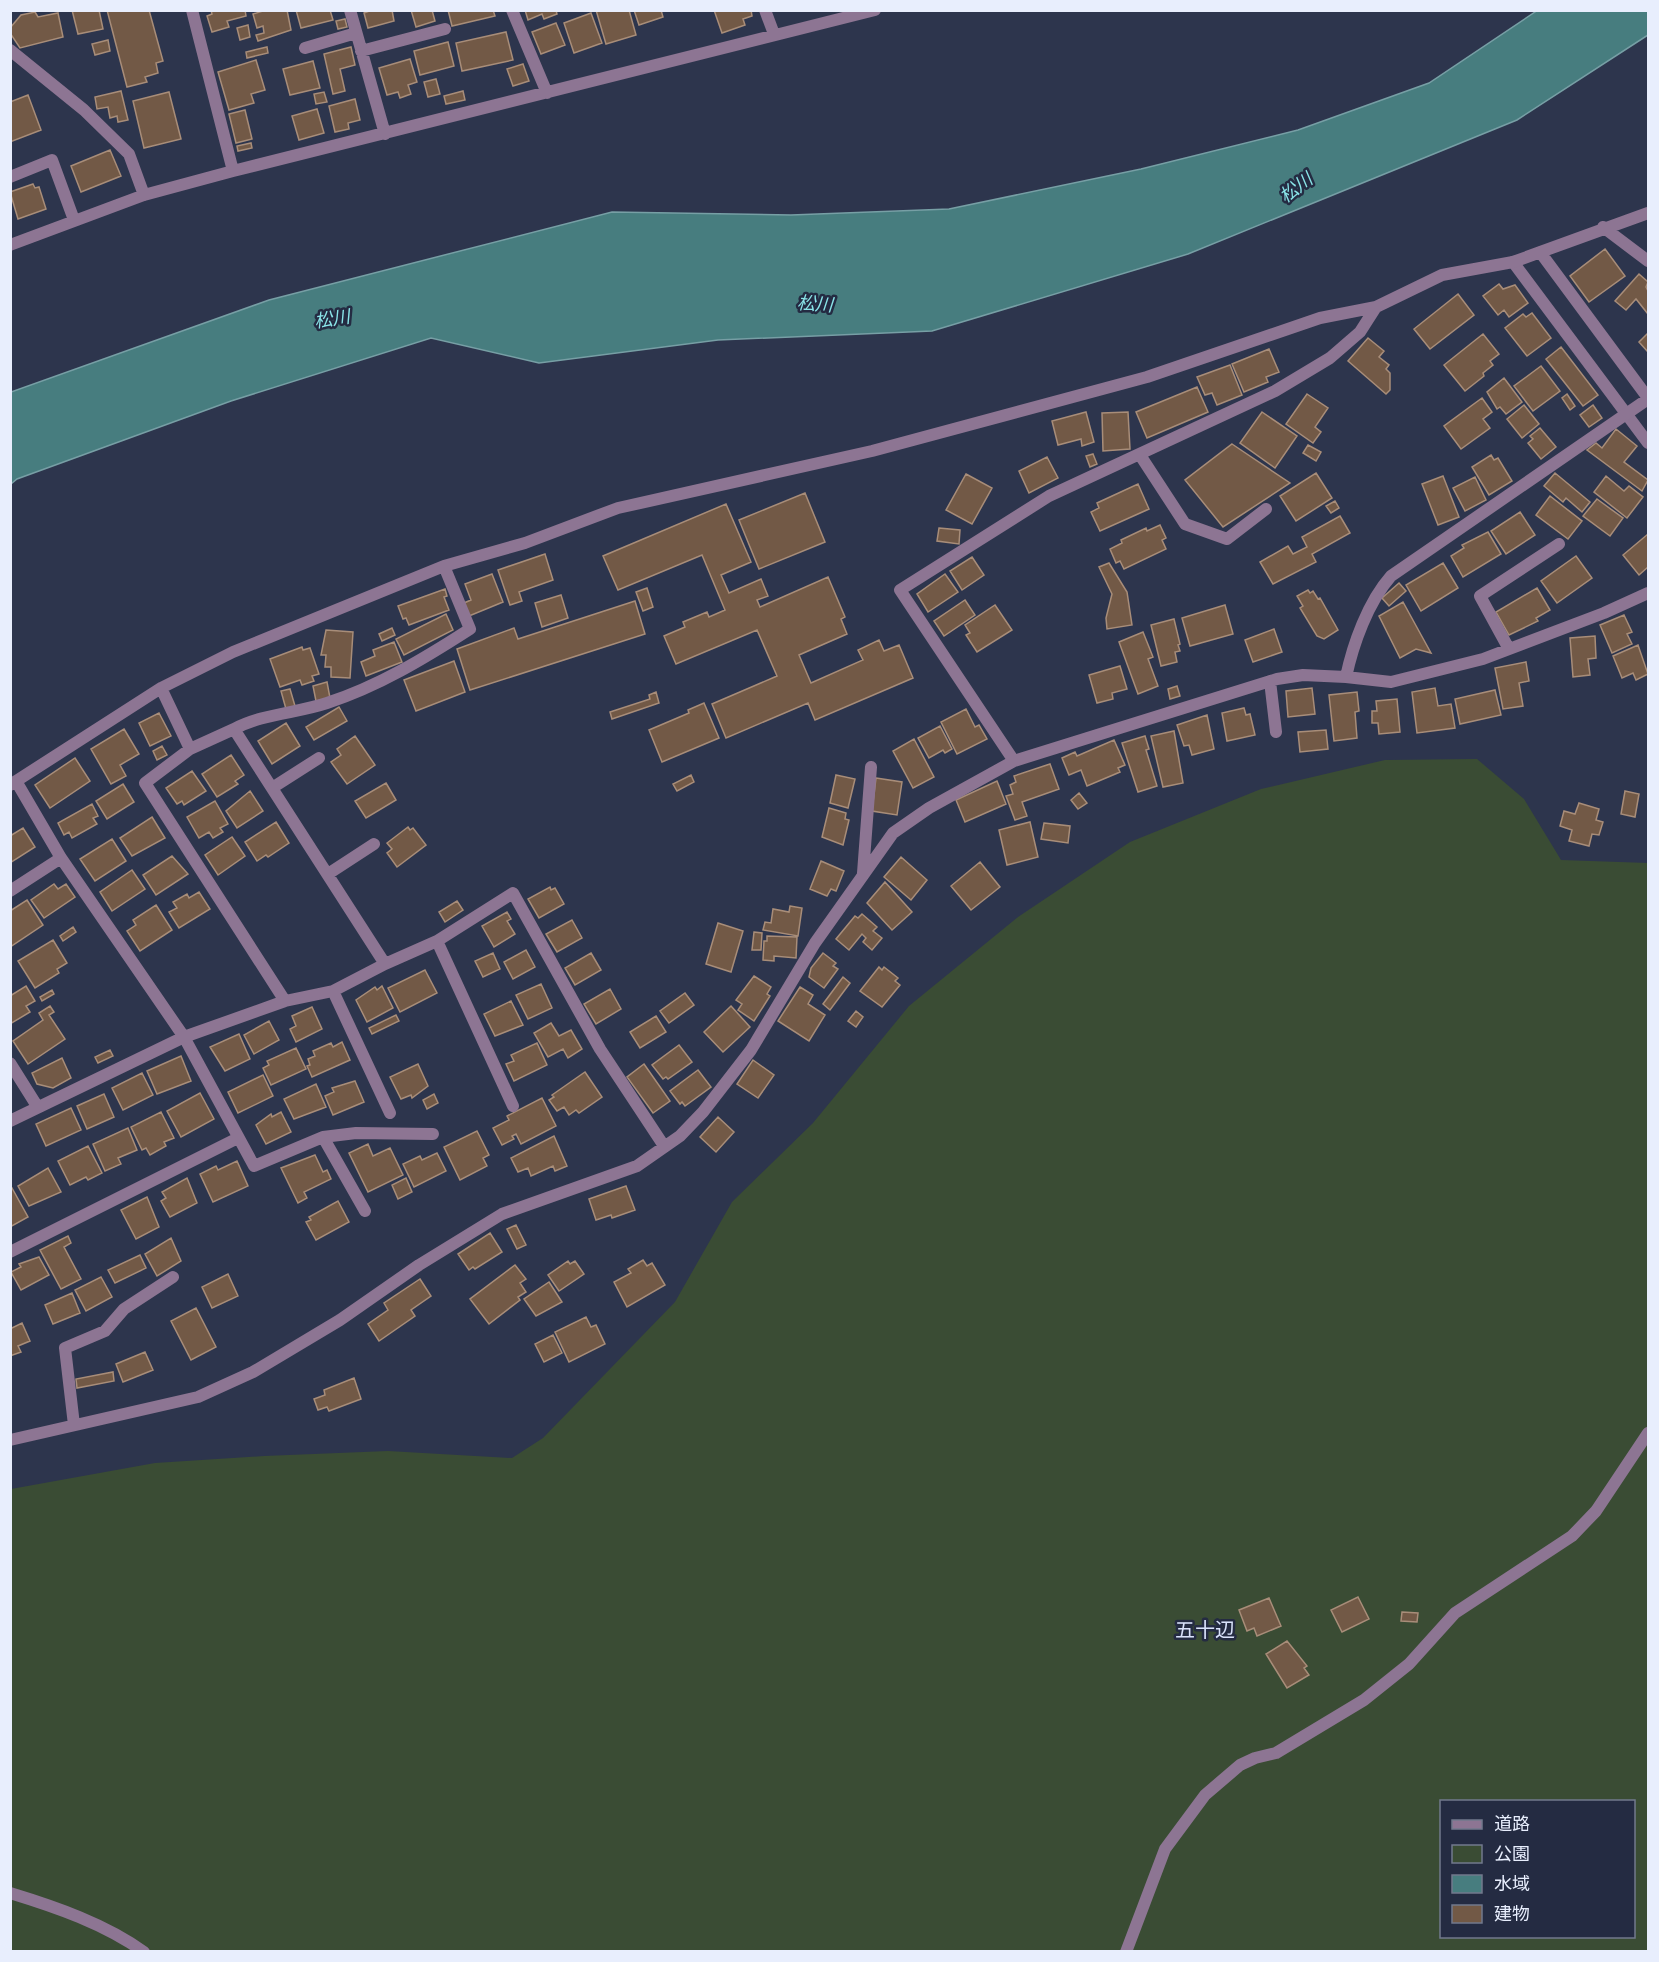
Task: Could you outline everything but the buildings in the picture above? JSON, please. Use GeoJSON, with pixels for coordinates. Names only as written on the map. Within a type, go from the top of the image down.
{"type":"FeatureCollection","features":[{"type":"Feature","properties":{"kind":"street"},"geometry":{"type":"LineString","coordinates":[[192,10],[233,171]]}},
{"type":"Feature","properties":{"kind":"street"},"geometry":{"type":"LineString","coordinates":[[350,10],[385,134]]}},
{"type":"Feature","properties":{"kind":"street"},"geometry":{"type":"LineString","coordinates":[[512,10],[547,93]]}},
{"type":"Feature","properties":{"kind":"street"},"geometry":{"type":"LineString","coordinates":[[765,10],[774,34]]}},
{"type":"Feature","properties":{"kind":"street"},"geometry":{"type":"LineString","coordinates":[[10,245],[144,195],[875,10]]}},
{"type":"Feature","properties":{"kind":"street"},"geometry":{"type":"LineString","coordinates":[[361,51],[445,29]]}},
{"type":"Feature","properties":{"kind":"street"},"geometry":{"type":"LineString","coordinates":[[305,48],[356,33]]}},
{"type":"Feature","properties":{"kind":"street"},"geometry":{"type":"LineString","coordinates":[[10,50],[84,110],[129,154],[144,195]]}},
{"type":"Feature","properties":{"kind":"street"},"geometry":{"type":"LineString","coordinates":[[10,177],[52,160],[74,220]]}},
{"type":"Feature","properties":{"kind":"street"},"geometry":{"type":"LineString","coordinates":[[433,1134],[356,1133],[323,1137],[254,1166],[184,1037],[61,858],[13,783],[161,688],[233,652],[444,566],[525,543],[618,508],[872,451],[1147,377],[1320,318],[1376,307],[1442,275],[1513,262],[1603,227],[1648,213]]}},
{"type":"Feature","properties":{"kind":"street"},"geometry":{"type":"LineString","coordinates":[[1603,227],[1648,261]]}},
{"type":"Feature","properties":{"kind":"street"},"geometry":{"type":"LineString","coordinates":[[1346,677],[1350,658],[1380,589],[1390,576],[1629,415],[1648,399],[1540,252]]}},
{"type":"Feature","properties":{"kind":"street"},"geometry":{"type":"LineString","coordinates":[[1513,262],[1648,443]]}},
{"type":"Feature","properties":{"kind":"street"},"geometry":{"type":"LineString","coordinates":[[1014,761],[900,590],[1049,496],[1275,391],[1330,358],[1360,332],[1376,307]]}},
{"type":"Feature","properties":{"kind":"street"},"geometry":{"type":"LineString","coordinates":[[1140,455],[1185,524],[1227,538],[1266,509]]}},
{"type":"Feature","properties":{"kind":"street"},"geometry":{"type":"LineString","coordinates":[[1509,649],[1480,596],[1559,544]]}},
{"type":"Feature","properties":{"kind":"street"},"geometry":{"type":"LineString","coordinates":[[285,1001],[145,783],[190,749],[246,722],[326,704],[364,689],[424,659],[470,628],[444,566]]}},
{"type":"Feature","properties":{"kind":"street"},"geometry":{"type":"LineString","coordinates":[[10,1440],[198,1397],[253,1372],[340,1320],[419,1265],[502,1214],[637,1166],[680,1136],[703,1112],[751,1050],[815,943],[893,833],[929,808],[1014,761],[1270,681],[1303,675],[1391,682],[1483,659],[1648,593]]}},
{"type":"Feature","properties":{"kind":"street"},"geometry":{"type":"LineString","coordinates":[[1270,681],[1276,732]]}},
{"type":"Feature","properties":{"kind":"street"},"geometry":{"type":"LineString","coordinates":[[161,688],[190,749]]}},
{"type":"Feature","properties":{"kind":"street"},"geometry":{"type":"LineString","coordinates":[[234,729],[385,964]]}},
{"type":"Feature","properties":{"kind":"street"},"geometry":{"type":"LineString","coordinates":[[272,788],[319,758]]}},
{"type":"Feature","properties":{"kind":"street"},"geometry":{"type":"LineString","coordinates":[[862,875],[871,767]]}},
{"type":"Feature","properties":{"kind":"street"},"geometry":{"type":"LineString","coordinates":[[328,874],[374,844]]}},
{"type":"Feature","properties":{"kind":"street"},"geometry":{"type":"LineString","coordinates":[[10,891],[61,858]]}},
{"type":"Feature","properties":{"kind":"street"},"geometry":{"type":"LineString","coordinates":[[10,1120],[184,1037],[285,1001],[333,991],[385,964],[437,941],[513,893],[600,1049],[664,1146]]}},
{"type":"Feature","properties":{"kind":"street"},"geometry":{"type":"LineString","coordinates":[[437,941],[513,1106]]}},
{"type":"Feature","properties":{"kind":"street"},"geometry":{"type":"LineString","coordinates":[[333,991],[390,1113]]}},
{"type":"Feature","properties":{"kind":"street"},"geometry":{"type":"LineString","coordinates":[[10,1063],[37,1106]]}},
{"type":"Feature","properties":{"kind":"street"},"geometry":{"type":"LineString","coordinates":[[323,1137],[365,1211]]}},
{"type":"Feature","properties":{"kind":"street"},"geometry":{"type":"LineString","coordinates":[[10,1252],[238,1138]]}},
{"type":"Feature","properties":{"kind":"street"},"geometry":{"type":"LineString","coordinates":[[74,1425],[65,1348],[105,1331],[124,1309],[173,1277]]}},
{"type":"Feature","properties":{"kind":"street"},"geometry":{"type":"LineString","coordinates":[[1126,1952],[1165,1849],[1205,1795],[1240,1765],[1255,1758],[1276,1753],[1364,1700],[1409,1664],[1455,1613],[1572,1536],[1596,1511],[1648,1433]]}},
{"type":"Feature","properties":{"kind":"street"},"geometry":{"type":"LineString","coordinates":[[10,1893],[53,1907],[132,1943],[144,1952]]}},
{"type":"Feature","properties":{"kind":"green space"},"geometry":{"type":"Polygon","coordinates":[[[1477,759],[1524,799],[1561,860],[1648,863],[1648,1951],[11,1952],[11,1489],[155,1463],[264,1456],[388,1451],[512,1458],[543,1438],[675,1302],[732,1202],[813,1123],[909,1006],[1018,917],[1130,842],[1261,789],[1385,760],[1477,759]]]}},
{"type":"Feature","properties":{"kind":"water","name":"松川"},"geometry":{"type":"Polygon","coordinates":[[[1538,10],[1648,11],[1648,35],[1517,120],[1188,254],[932,331],[718,340],[539,363],[431,338],[231,401],[17,479],[11,484],[11,392],[269,300],[612,212],[791,215],[949,209],[1141,169],[1298,130],[1429,83],[1538,10]]]}},
{"type":"Feature","properties":{"kind":"district","name":"五十辺"},"geometry":{"type":"Point","coordinates":[1205,1630]}}]}
